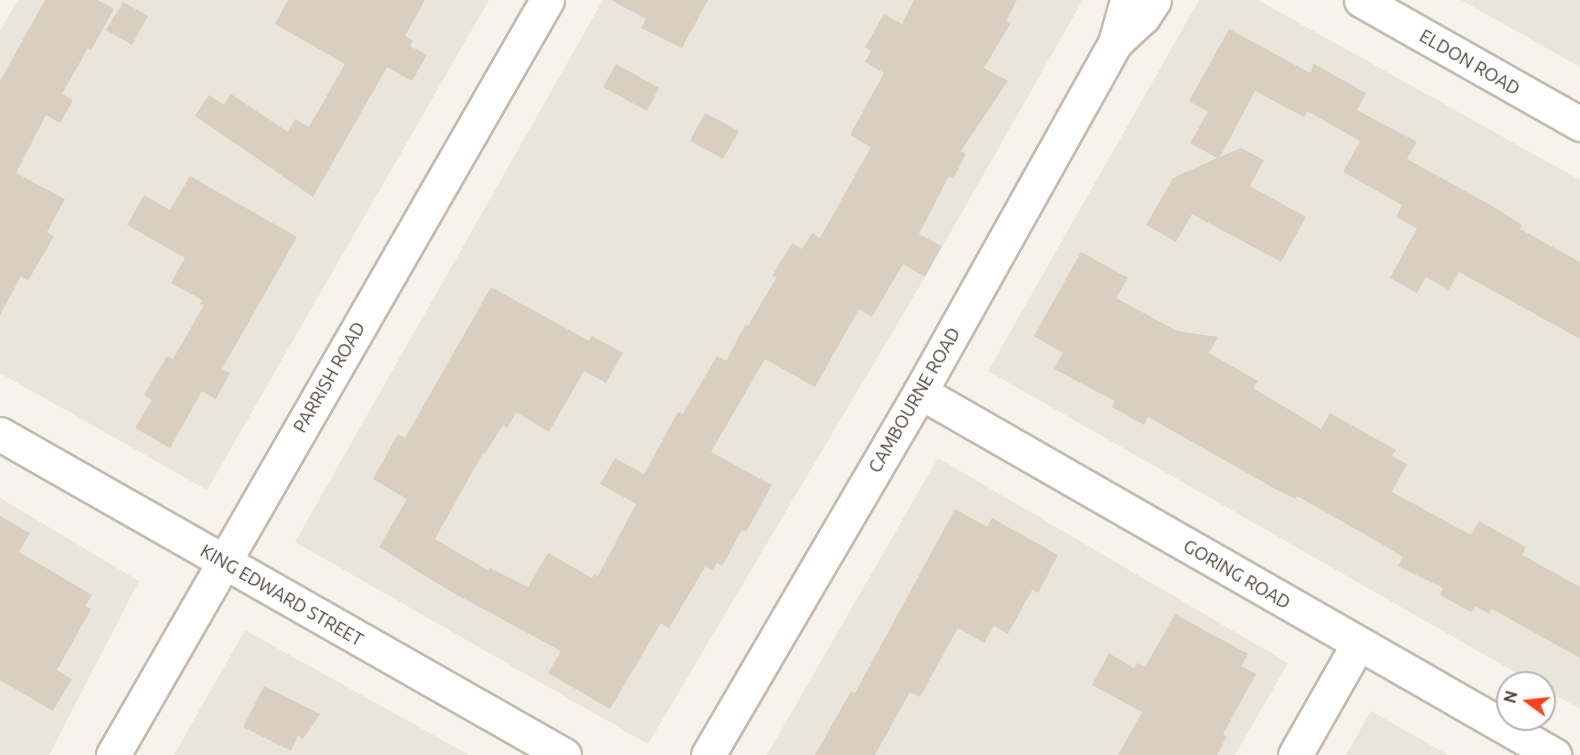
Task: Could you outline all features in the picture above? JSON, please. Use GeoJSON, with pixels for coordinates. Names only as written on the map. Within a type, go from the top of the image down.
{"type":"FeatureCollection","features":[{"type":"Feature","properties":{"kind":"street","name":"PARRISH ROAD"},"geometry":{"type":"LineString","coordinates":[[113,755],[547,0]]}},
{"type":"Feature","properties":{"kind":"street","name":"CAMBOURNE ROAD"},"geometry":{"type":"LineString","coordinates":[[708,755],[920,392],[1115,43],[1127,0]]}},
{"type":"Feature","properties":{"kind":"street","name":"CAMBOURNE ROAD"},"geometry":{"type":"LineString","coordinates":[[1115,43],[1143,17],[1154,0]]}},
{"type":"Feature","properties":{"kind":"street","name":"ELDON ROAD"},"geometry":{"type":"LineString","coordinates":[[1361,0],[1580,124]]}},
{"type":"Feature","properties":{"kind":"street","name":"GORING ROAD"},"geometry":{"type":"LineString","coordinates":[[920,392],[1554,755]]}},
{"type":"Feature","properties":{"kind":"street","name":"KING EDWARD STREET"},"geometry":{"type":"LineString","coordinates":[[0,434],[564,755]]}},
{"type":"Feature","properties":{"kind":"street"},"geometry":{"type":"LineString","coordinates":[[1295,755],[1358,644]]}},
{"type":"Feature","properties":{"kind":"shaded area"},"geometry":{"type":"Polygon","coordinates":[[[18,0],[489,0],[207,490],[0,373],[0,31],[18,0]]]}},
{"type":"Feature","properties":{"kind":"shaded area"},"geometry":{"type":"Polygon","coordinates":[[[603,0],[1083,0],[924,279],[648,744],[295,542],[603,0]]]}},
{"type":"Feature","properties":{"kind":"shaded area"},"geometry":{"type":"Polygon","coordinates":[[[1199,0],[1258,0],[1580,180],[1580,709],[1556,696],[1556,671],[1513,671],[988,371],[1199,0]]]}},
{"type":"Feature","properties":{"kind":"shaded area"},"geometry":{"type":"Polygon","coordinates":[[[1461,0],[1580,0],[1580,67],[1461,0]]]}},
{"type":"Feature","properties":{"kind":"shaded area"},"geometry":{"type":"Polygon","coordinates":[[[938,458],[1288,663],[1235,755],[767,755],[938,458]]]}},
{"type":"Feature","properties":{"kind":"shaded area"},"geometry":{"type":"Polygon","coordinates":[[[0,498],[139,581],[49,755],[0,755],[0,498]]]}},
{"type":"Feature","properties":{"kind":"shaded area"},"geometry":{"type":"Polygon","coordinates":[[[245,630],[469,755],[174,755],[245,630]]]}},
{"type":"Feature","properties":{"kind":"shaded area"},"geometry":{"type":"Polygon","coordinates":[[[1371,711],[1448,755],[1346,755],[1371,711]]]}},
{"type":"Feature","properties":{"kind":"building"},"geometry":{"type":"Polygon","coordinates":[[[45,0],[98,0],[114,9],[91,50],[88,48],[62,94],[73,100],[60,123],[46,115],[16,173],[65,199],[47,232],[54,236],[28,281],[21,276],[0,315],[0,81],[45,0]]]}},
{"type":"Feature","properties":{"kind":"building"},"geometry":{"type":"Polygon","coordinates":[[[288,0],[425,0],[405,36],[413,40],[410,46],[427,55],[412,81],[387,67],[313,197],[195,116],[209,95],[224,105],[231,94],[288,132],[295,119],[309,127],[345,64],[275,24],[288,0]]]}},
{"type":"Feature","properties":{"kind":"building"},"geometry":{"type":"Polygon","coordinates":[[[611,0],[708,0],[682,48],[641,28],[646,19],[611,0]]]}},
{"type":"Feature","properties":{"kind":"building"},"geometry":{"type":"Polygon","coordinates":[[[914,0],[1017,0],[1006,21],[1010,24],[984,68],[1008,81],[961,151],[966,154],[953,179],[949,176],[919,234],[942,246],[925,277],[903,264],[872,317],[859,309],[815,387],[765,359],[711,452],[772,485],[746,532],[742,530],[722,566],[717,563],[713,570],[705,567],[669,628],[661,623],[610,709],[548,673],[561,651],[448,590],[379,547],[407,499],[373,479],[398,434],[405,438],[491,287],[589,341],[592,336],[623,353],[606,383],[584,371],[549,432],[516,412],[507,428],[503,425],[485,454],[483,453],[435,539],[489,571],[490,568],[528,587],[548,553],[592,578],[594,574],[598,576],[636,504],[600,484],[615,458],[644,474],[678,412],[683,414],[717,356],[726,361],[745,325],[748,326],[776,278],[772,276],[792,243],[802,249],[812,233],[820,238],[871,147],[850,135],[884,73],[865,62],[871,51],[865,47],[884,14],[902,24],[914,0]]]}},
{"type":"Feature","properties":{"kind":"building"},"geometry":{"type":"Polygon","coordinates":[[[123,2],[148,16],[132,45],[106,30],[123,2]]]}},
{"type":"Feature","properties":{"kind":"building"},"geometry":{"type":"Polygon","coordinates":[[[1229,29],[1310,73],[1314,64],[1366,93],[1357,110],[1417,142],[1407,159],[1494,207],[1522,225],[1520,229],[1580,262],[1580,339],[1459,272],[1449,290],[1426,277],[1417,293],[1390,278],[1417,228],[1396,217],[1402,205],[1343,172],[1360,141],[1307,111],[1304,117],[1255,91],[1220,157],[1241,148],[1264,160],[1250,186],[1306,217],[1281,262],[1192,214],[1176,242],[1146,225],[1173,178],[1217,158],[1190,143],[1208,112],[1189,101],[1229,29]]]}},
{"type":"Feature","properties":{"kind":"building"},"geometry":{"type":"Polygon","coordinates":[[[616,64],[659,88],[647,111],[603,87],[616,64]]]}},
{"type":"Feature","properties":{"kind":"building"},"geometry":{"type":"Polygon","coordinates":[[[705,113],[739,131],[723,159],[690,141],[705,113]]]}},
{"type":"Feature","properties":{"kind":"building"},"geometry":{"type":"Polygon","coordinates":[[[190,176],[297,237],[222,369],[230,373],[216,399],[202,391],[170,448],[135,428],[152,400],[144,395],[167,356],[173,359],[204,305],[200,304],[202,300],[171,283],[185,258],[127,225],[144,195],[170,210],[190,176]]]}},
{"type":"Feature","properties":{"kind":"building"},"geometry":{"type":"Polygon","coordinates":[[[1081,252],[1128,278],[1116,298],[1177,331],[1218,337],[1209,353],[1258,381],[1253,388],[1321,429],[1330,413],[1396,450],[1392,456],[1407,464],[1392,492],[1471,535],[1479,521],[1526,547],[1522,555],[1580,587],[1580,658],[1492,609],[1489,614],[1475,606],[1471,612],[1440,595],[1443,588],[1398,566],[1403,557],[1375,540],[1297,496],[1296,499],[1279,491],[1148,417],[1144,425],[1112,407],[1115,401],[1054,369],[1063,353],[1034,336],[1081,252]]]}},
{"type":"Feature","properties":{"kind":"building"},"geometry":{"type":"Polygon","coordinates":[[[955,509],[987,527],[992,518],[1058,555],[1038,593],[1032,590],[1008,634],[994,626],[984,643],[958,628],[920,697],[910,692],[875,755],[815,755],[851,691],[855,693],[955,509]]]}},
{"type":"Feature","properties":{"kind":"building"},"geometry":{"type":"Polygon","coordinates":[[[0,516],[30,533],[19,552],[92,595],[85,606],[91,609],[57,670],[72,679],[53,711],[0,680],[0,516]]]}},
{"type":"Feature","properties":{"kind":"building"},"geometry":{"type":"Polygon","coordinates":[[[1175,614],[1248,654],[1241,666],[1256,674],[1223,734],[1227,736],[1217,755],[1118,755],[1142,712],[1092,685],[1109,653],[1134,668],[1137,663],[1145,667],[1175,614]]]}},
{"type":"Feature","properties":{"kind":"building"},"geometry":{"type":"Polygon","coordinates":[[[264,686],[320,714],[303,739],[298,736],[291,751],[243,727],[264,686]]]}}]}
